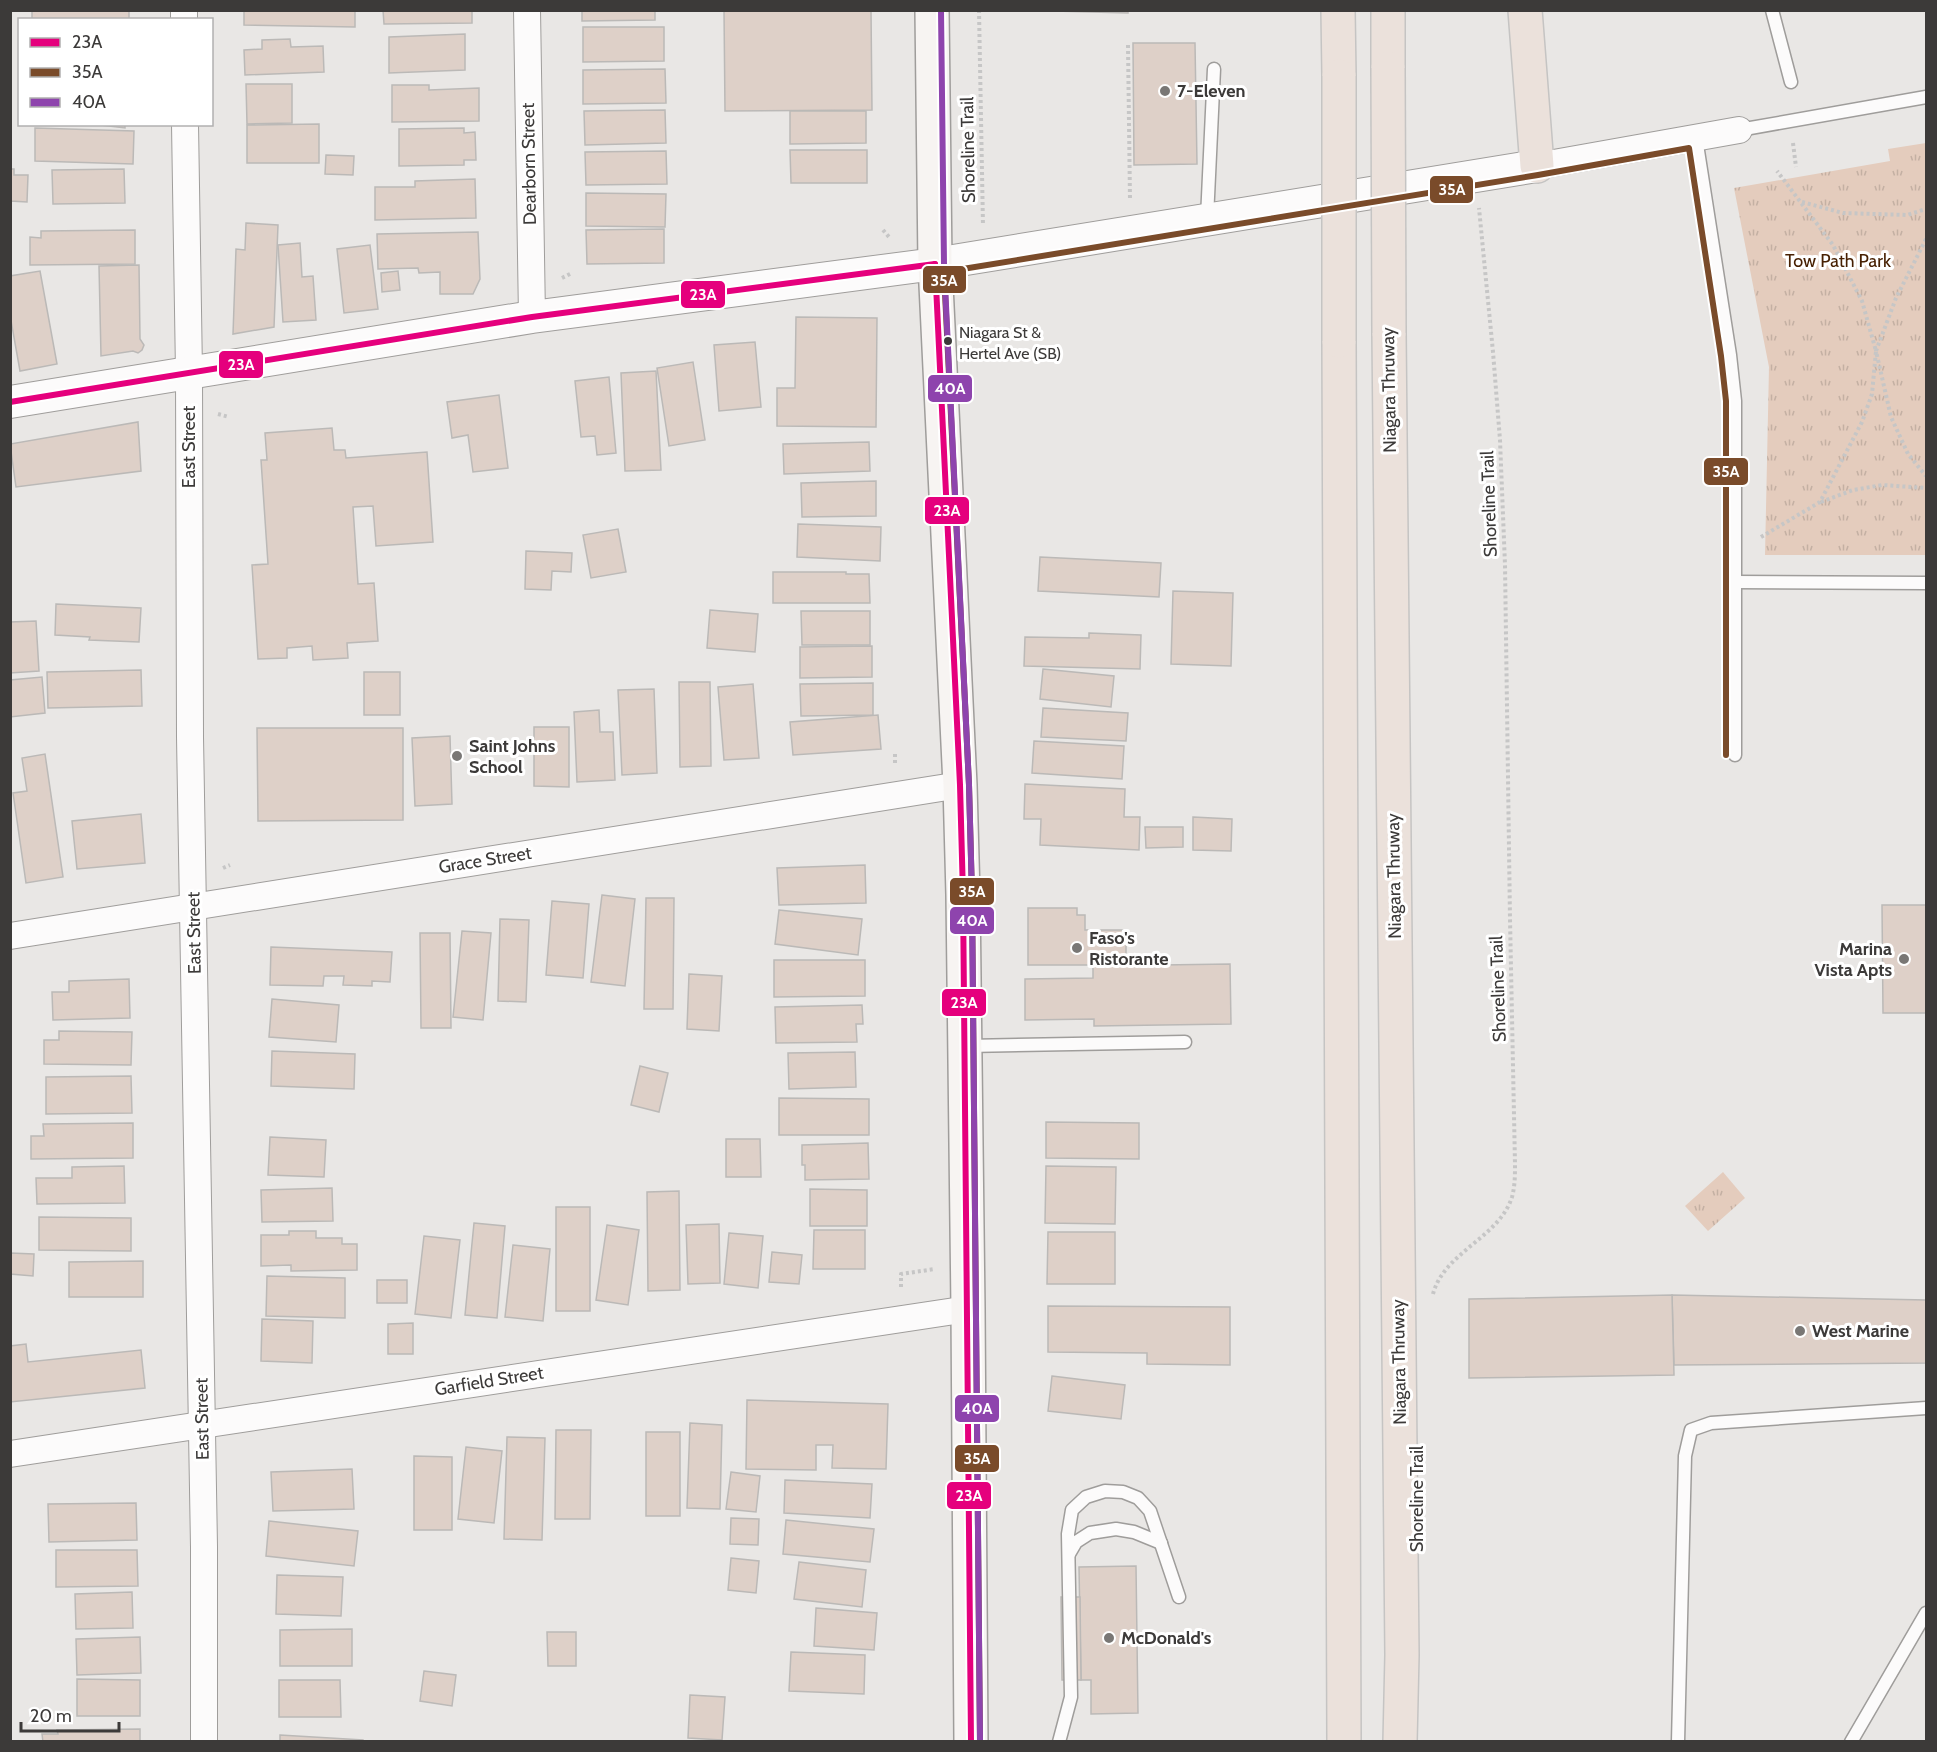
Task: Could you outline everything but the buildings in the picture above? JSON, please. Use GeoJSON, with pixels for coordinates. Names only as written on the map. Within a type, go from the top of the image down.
{"type":"FeatureCollection","features":[{"type":"Feature","properties":{"kind":"highway"},"geometry":{"type":"LineString","coordinates":[[1338,10],[1344,1742]]}},
{"type":"Feature","properties":{"kind":"highway","name":"Niagara Thruway"},"geometry":{"type":"LineString","coordinates":[[1388,10],[1402,1631],[1400,1742]]}},
{"type":"Feature","properties":{"kind":"highway"},"geometry":{"type":"LineString","coordinates":[[1525,10],[1537,166]]}},
{"type":"Feature","properties":{"kind":"main road"},"geometry":{"type":"LineString","coordinates":[[932,10],[935,264],[960,784],[965,1046],[971,1742]]}},
{"type":"Feature","properties":{"kind":"street","name":"Dearborn Street"},"geometry":{"type":"LineString","coordinates":[[527,10],[532,317]]}},
{"type":"Feature","properties":{"kind":"street","name":"East Street"},"geometry":{"type":"LineString","coordinates":[[185,126],[189,372],[190,737],[202,1424],[204,1742]]}},
{"type":"Feature","properties":{"kind":"street"},"geometry":{"type":"LineString","coordinates":[[10,402],[532,317],[935,264],[1537,166],[1739,130]]}},
{"type":"Feature","properties":{"kind":"street","name":"Grace Street"},"geometry":{"type":"LineString","coordinates":[[10,936],[960,784]]}},
{"type":"Feature","properties":{"kind":"street","name":"Garfield Street"},"geometry":{"type":"LineString","coordinates":[[10,1454],[968,1309]]}},
{"type":"Feature","properties":{"kind":"lane"},"geometry":{"type":"LineString","coordinates":[[1772,10],[1791,82]]}},
{"type":"Feature","properties":{"kind":"lane"},"geometry":{"type":"LineString","coordinates":[[1207,219],[1214,69]]}},
{"type":"Feature","properties":{"kind":"lane"},"geometry":{"type":"LineString","coordinates":[[1739,130],[1926,97]]}},
{"type":"Feature","properties":{"kind":"lane"},"geometry":{"type":"LineString","coordinates":[[1696,138],[1730,355],[1735,401],[1735,755]]}},
{"type":"Feature","properties":{"kind":"lane"},"geometry":{"type":"LineString","coordinates":[[1735,582],[1926,583]]}},
{"type":"Feature","properties":{"kind":"lane"},"geometry":{"type":"LineString","coordinates":[[965,1046],[1185,1042]]}},
{"type":"Feature","properties":{"kind":"lane"},"geometry":{"type":"LineString","coordinates":[[1678,1742],[1685,1456],[1691,1430],[1711,1423],[1926,1408]]}},
{"type":"Feature","properties":{"kind":"lane"},"geometry":{"type":"LineString","coordinates":[[1059,1742],[1071,1697],[1068,1534],[1072,1510],[1086,1497],[1105,1491],[1123,1492],[1138,1498],[1150,1511],[1179,1596]]}},
{"type":"Feature","properties":{"kind":"lane"},"geometry":{"type":"LineString","coordinates":[[1068,1555],[1076,1542],[1090,1533],[1116,1529],[1134,1532],[1161,1543]]}},
{"type":"Feature","properties":{"kind":"lane"},"geometry":{"type":"LineString","coordinates":[[1851,1742],[1926,1613]]}},
{"type":"Feature","properties":{"kind":"path","name":"Shoreline Trail"},"geometry":{"type":"LineString","coordinates":[[979,10],[984,255]]}},
{"type":"Feature","properties":{"kind":"path"},"geometry":{"type":"LineString","coordinates":[[1128,45],[1132,139],[1130,204]]}},
{"type":"Feature","properties":{"kind":"path"},"geometry":{"type":"LineString","coordinates":[[1792,140],[1796,168]]}},
{"type":"Feature","properties":{"kind":"path"},"geometry":{"type":"LineString","coordinates":[[1777,171],[1833,245],[1862,301],[1892,417],[1908,454],[1926,476]]}},
{"type":"Feature","properties":{"kind":"path"},"geometry":{"type":"LineString","coordinates":[[1802,202],[1843,213],[1907,215],[1926,209]]}},
{"type":"Feature","properties":{"kind":"path","name":"Shoreline Trail"},"geometry":{"type":"LineString","coordinates":[[1432,1297],[1442,1276],[1452,1263],[1482,1238],[1507,1208],[1514,1186],[1515,1164],[1502,485],[1494,352],[1479,208]]}},
{"type":"Feature","properties":{"kind":"path"},"geometry":{"type":"LineString","coordinates":[[883,230],[889,237]]}},
{"type":"Feature","properties":{"kind":"path"},"geometry":{"type":"LineString","coordinates":[[1820,502],[1862,422],[1872,394],[1876,351],[1896,298],[1926,239]]}},
{"type":"Feature","properties":{"kind":"path"},"geometry":{"type":"LineString","coordinates":[[562,278],[572,273]]}},
{"type":"Feature","properties":{"kind":"path"},"geometry":{"type":"LineString","coordinates":[[215,413],[229,417]]}},
{"type":"Feature","properties":{"kind":"path"},"geometry":{"type":"LineString","coordinates":[[1761,537],[1820,502],[1853,490],[1882,485],[1926,488]]}},
{"type":"Feature","properties":{"kind":"path"},"geometry":{"type":"LineString","coordinates":[[895,754],[895,764]]}},
{"type":"Feature","properties":{"kind":"path"},"geometry":{"type":"LineString","coordinates":[[223,868],[230,865]]}},
{"type":"Feature","properties":{"kind":"path"},"geometry":{"type":"LineString","coordinates":[[901,1287],[901,1274],[928,1270]]}},
{"type":"Feature","properties":{"kind":"green space","name":"Tow Path Park"},"geometry":{"type":"Polygon","coordinates":[[[1926,143],[1926,555],[1765,555],[1769,367],[1734,188],[1890,161],[1888,149],[1926,143]]]}},
{"type":"Feature","properties":{"kind":"green space"},"geometry":{"type":"Polygon","coordinates":[[[1723,1172],[1745,1198],[1708,1231],[1685,1206],[1723,1172]]]}},
{"type":"Feature","properties":{"kind":"transit line","name":"40A"},"geometry":{"type":"LineString","coordinates":[[941,10],[944,264],[969,785],[972,895],[980,1742]]}},
{"type":"Feature","properties":{"kind":"transit line","name":"35A"},"geometry":{"type":"LineString","coordinates":[[980,1742],[972,895],[969,785],[944,272],[1538,175],[1689,148],[1726,401],[1726,755]]}},
{"type":"Feature","properties":{"kind":"transit line","name":"23A"},"geometry":{"type":"LineString","coordinates":[[935,264],[960,785],[963,895],[971,1742]]}},
{"type":"Feature","properties":{"kind":"transit line","name":"23A"},"geometry":{"type":"LineString","coordinates":[[10,402],[532,317],[935,264]]}},
{"type":"Feature","properties":{"kind":"place","name":"7-Eleven"},"geometry":{"type":"Point","coordinates":[1165,91]}},
{"type":"Feature","properties":{"kind":"place","name":"Niagara St & Hertel Ave (SB)"},"geometry":{"type":"Point","coordinates":[948,341]}},
{"type":"Feature","properties":{"kind":"place","name":"Saint Johns School"},"geometry":{"type":"Point","coordinates":[457,756]}},
{"type":"Feature","properties":{"kind":"place","name":"Faso's Ristorante"},"geometry":{"type":"Point","coordinates":[1077,948]}},
{"type":"Feature","properties":{"kind":"place","name":"Marina Vista Apts"},"geometry":{"type":"Point","coordinates":[1904,959]}},
{"type":"Feature","properties":{"kind":"place","name":"West Marine"},"geometry":{"type":"Point","coordinates":[1800,1331]}},
{"type":"Feature","properties":{"kind":"place","name":"McDonald's"},"geometry":{"type":"Point","coordinates":[1109,1638]}}]}
